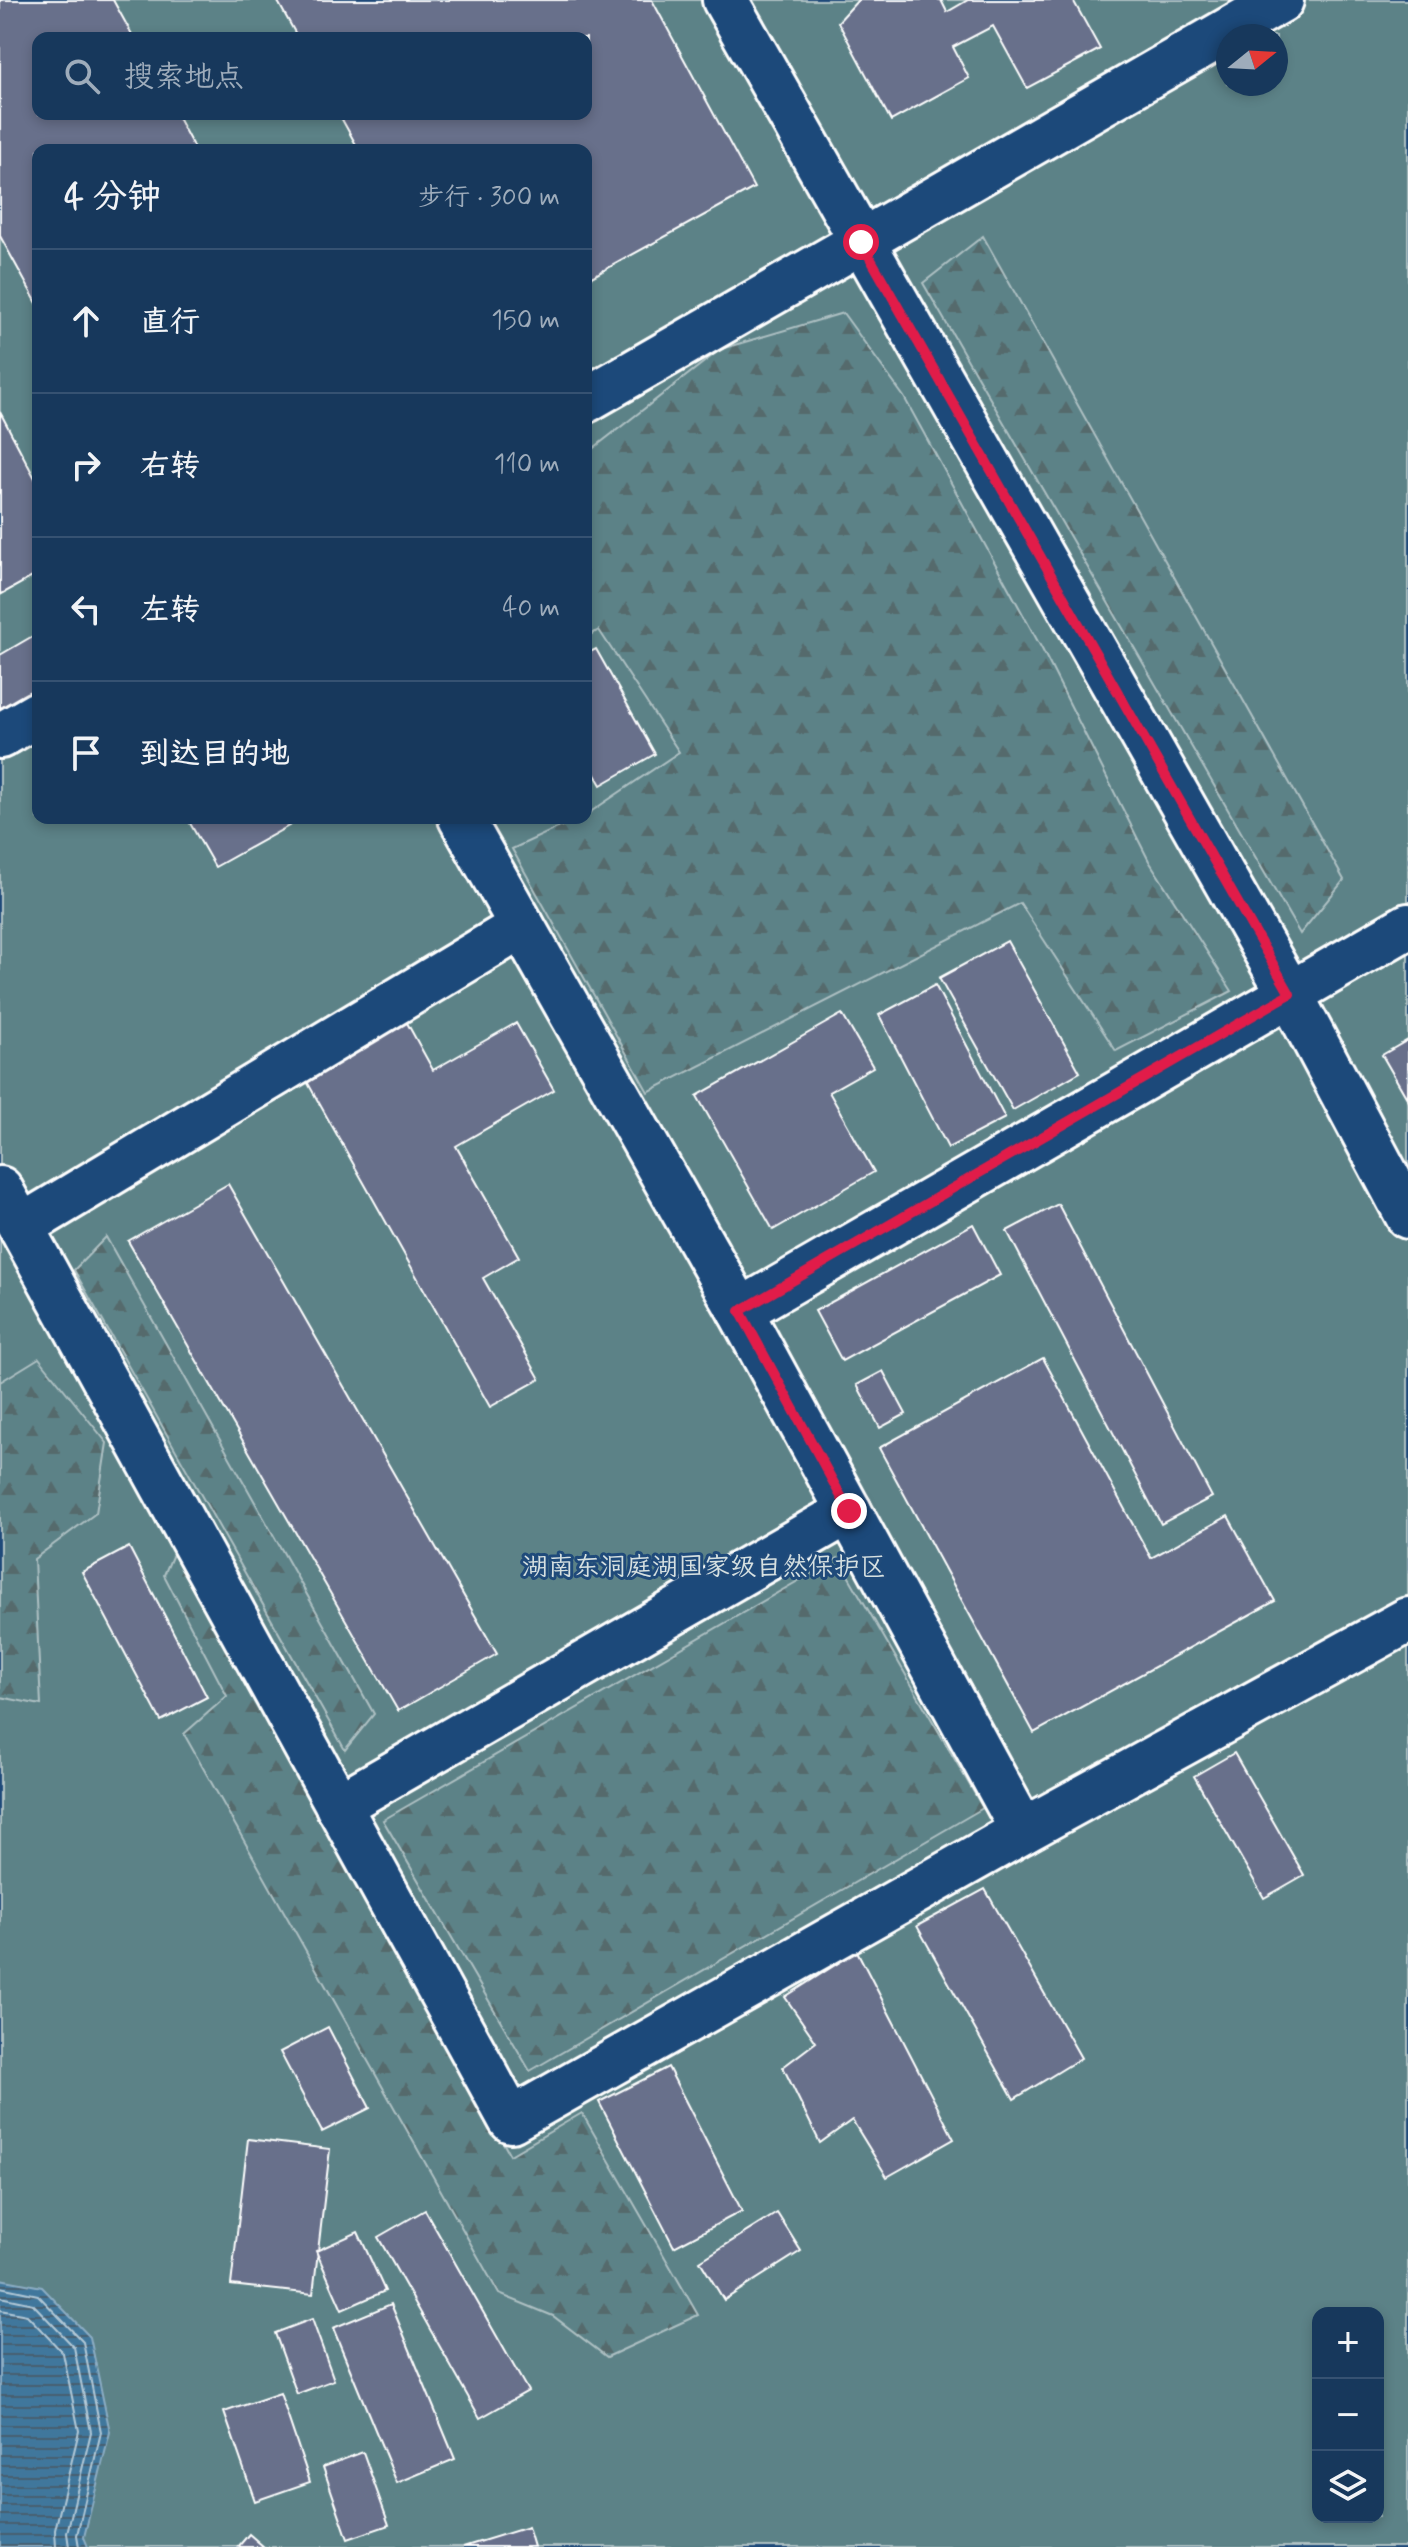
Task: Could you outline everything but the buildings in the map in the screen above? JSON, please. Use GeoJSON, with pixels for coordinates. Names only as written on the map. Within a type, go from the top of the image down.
{"type":"FeatureCollection","features":[{"type":"Feature","properties":{"kind":"street"},"geometry":{"type":"LineString","coordinates":[[725,0],[1290,994],[1408,1216]]}},
{"type":"Feature","properties":{"kind":"street"},"geometry":{"type":"LineString","coordinates":[[592,397],[1281,0]]}},
{"type":"Feature","properties":{"kind":"street"},"geometry":{"type":"LineString","coordinates":[[0,736],[32,717]]}},
{"type":"Feature","properties":{"kind":"street"},"geometry":{"type":"LineString","coordinates":[[464,824],[740,1311],[1023,1831]]}},
{"type":"Feature","properties":{"kind":"street"},"geometry":{"type":"LineString","coordinates":[[21,1227],[522,926]]}},
{"type":"Feature","properties":{"kind":"street"},"geometry":{"type":"LineString","coordinates":[[740,1311],[1408,926]]}},
{"type":"Feature","properties":{"kind":"street"},"geometry":{"type":"LineString","coordinates":[[0,1189],[511,2120],[1023,1831],[1408,1620]]}},
{"type":"Feature","properties":{"kind":"street"},"geometry":{"type":"LineString","coordinates":[[338,1806],[849,1511]]}},
{"type":"Feature","properties":{"kind":"green space","name":"湖南东洞庭湖国家级自然保护区"},"geometry":{"type":"Polygon","coordinates":[[[0,0],[1408,0],[1408,2547],[0,2547],[0,0]]]}},
{"type":"Feature","properties":{"kind":"green space"},"geometry":{"type":"Polygon","coordinates":[[[983,236],[1344,880],[1300,934],[923,283],[983,236]]]}},
{"type":"Feature","properties":{"kind":"green space"},"geometry":{"type":"Polygon","coordinates":[[[843,313],[904,397],[1042,649],[1149,861],[1232,991],[1116,1051],[1020,903],[648,1092],[512,849],[566,824],[592,824],[592,811],[679,752],[599,630],[592,634],[592,449],[721,349],[843,313]]]}},
{"type":"Feature","properties":{"kind":"green space"},"geometry":{"type":"Polygon","coordinates":[[[106,1237],[374,1714],[345,1750],[74,1270],[106,1237]]]}},
{"type":"Feature","properties":{"kind":"green space"},"geometry":{"type":"Polygon","coordinates":[[[39,1358],[107,1443],[96,1513],[34,1559],[41,1705],[0,1697],[0,1382],[39,1358]]]}},
{"type":"Feature","properties":{"kind":"green space"},"geometry":{"type":"Polygon","coordinates":[[[173,1554],[510,2155],[582,2113],[698,2315],[607,2357],[553,2316],[499,2294],[184,1734],[227,1696],[164,1575],[173,1554]]]}},
{"type":"Feature","properties":{"kind":"green space"},"geometry":{"type":"Polygon","coordinates":[[[838,1558],[983,1808],[530,2071],[383,1820],[838,1558]]]}},
{"type":"Feature","properties":{"kind":"water"},"geometry":{"type":"Polygon","coordinates":[[[0,2279],[42,2287],[90,2337],[110,2432],[84,2537],[88,2547],[0,2547],[0,2279]]]}},
{"type":"Feature","properties":{"kind":"route"},"geometry":{"type":"LineString","coordinates":[[849,1511],[740,1311],[1290,994],[861,242]]}}]}
